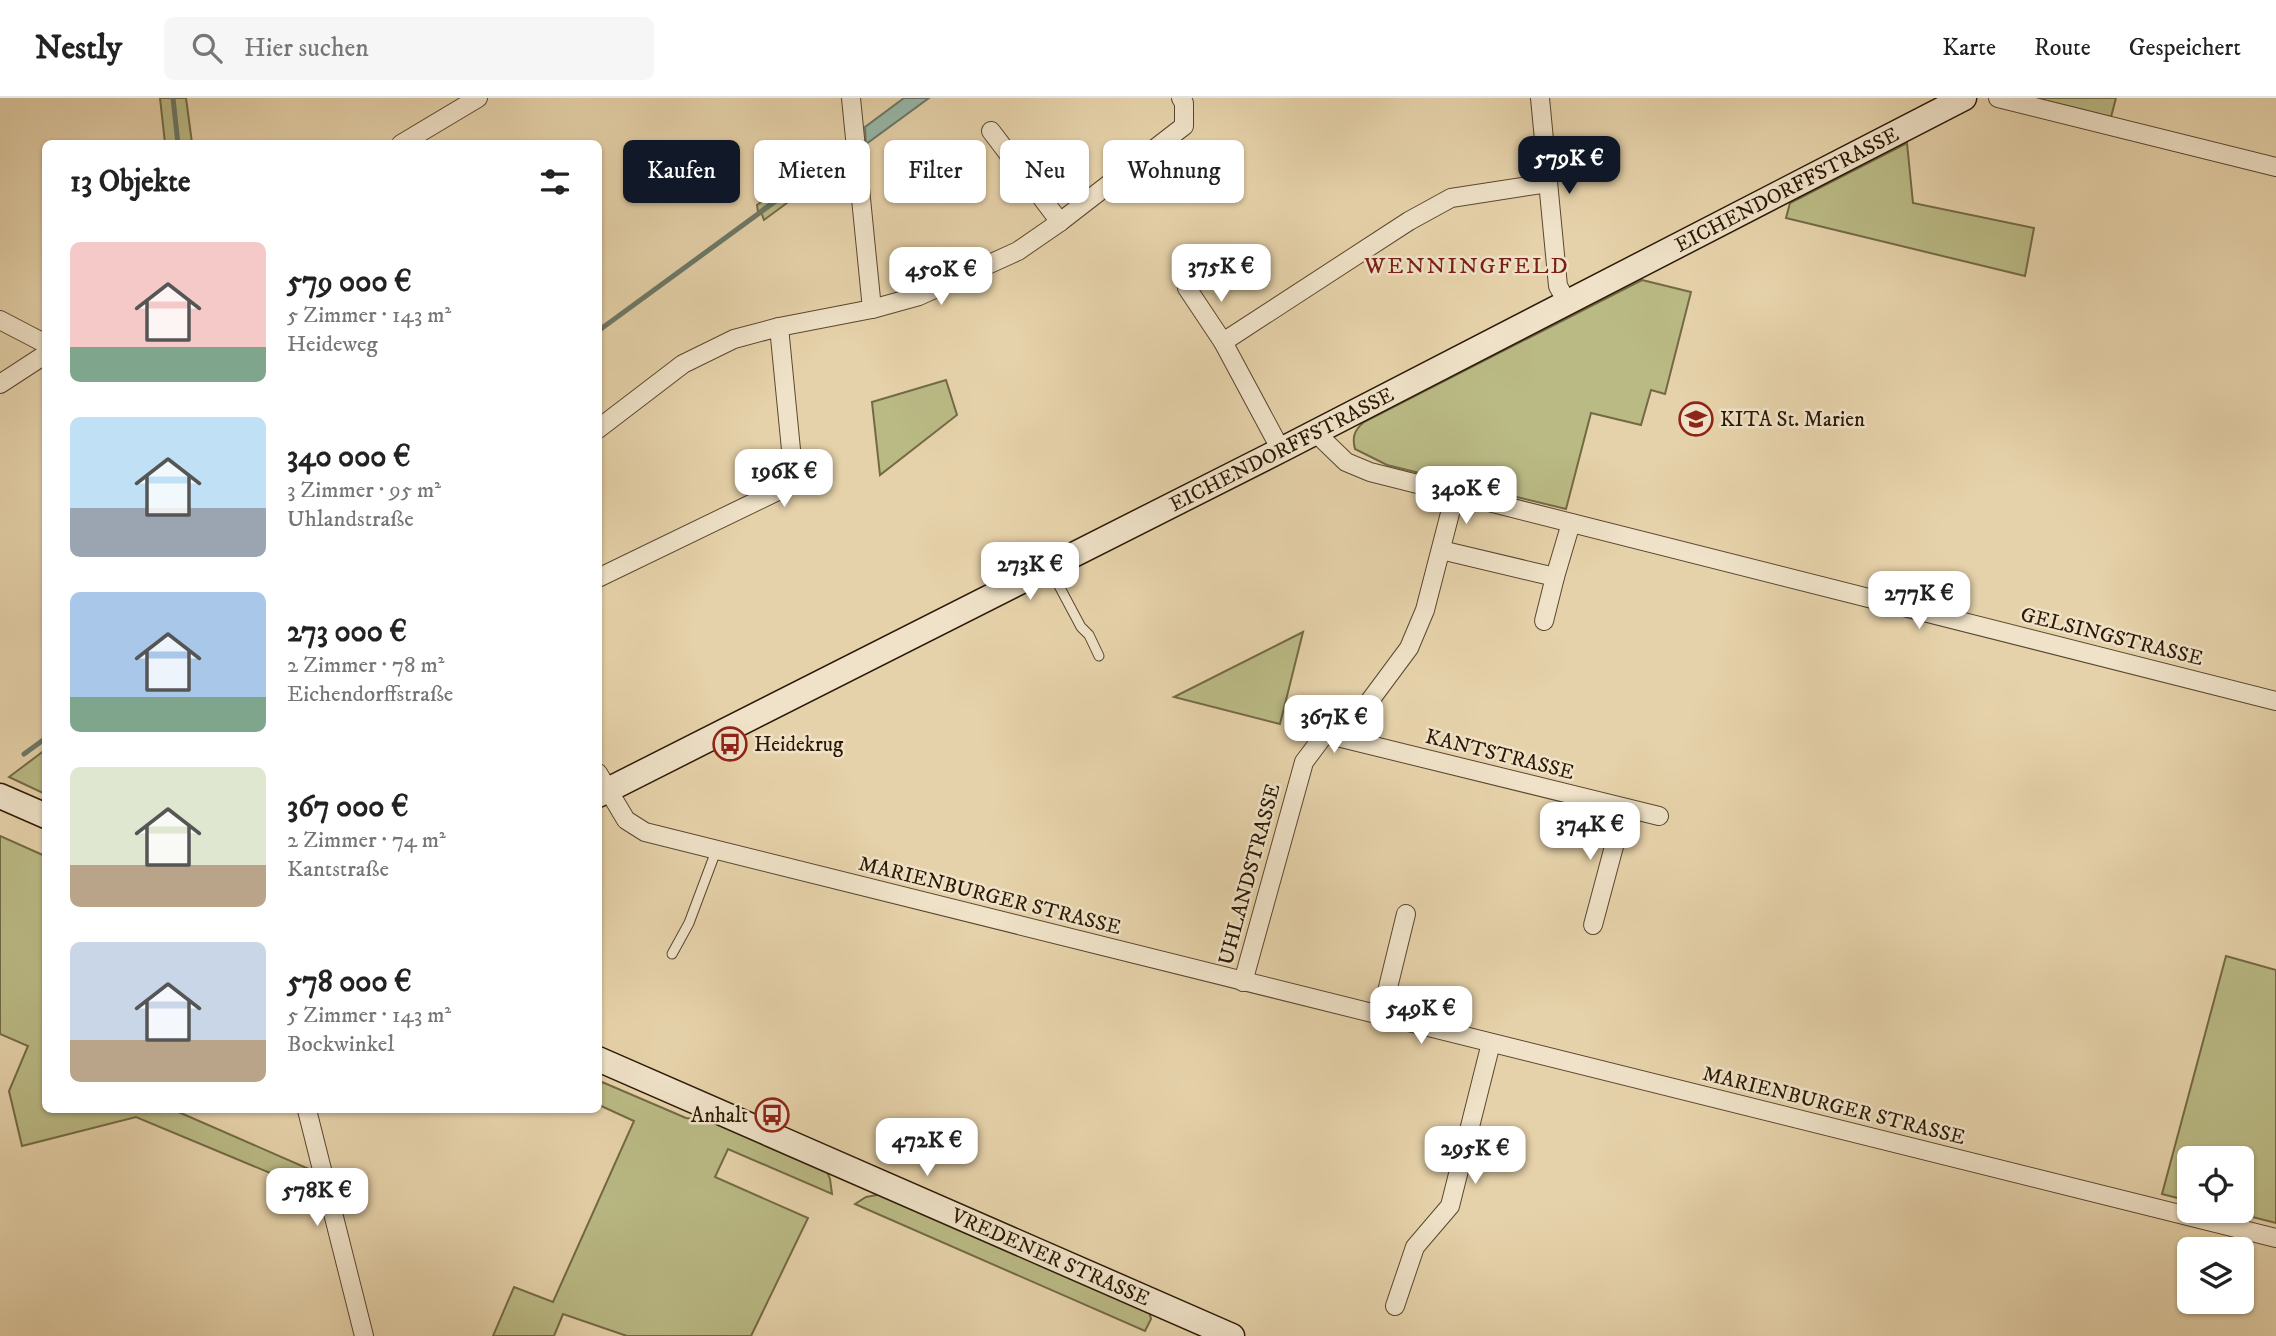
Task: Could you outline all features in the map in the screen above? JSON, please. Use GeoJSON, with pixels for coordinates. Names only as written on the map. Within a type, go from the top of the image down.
{"type":"FeatureCollection","features":[{"type":"Feature","properties":{"kind":"street"},"geometry":{"type":"LineString","coordinates":[[408,140],[478,98]]}},
{"type":"Feature","properties":{"kind":"street"},"geometry":{"type":"LineString","coordinates":[[851,98],[873,309]]}},
{"type":"Feature","properties":{"kind":"street"},"geometry":{"type":"LineString","coordinates":[[602,426],[683,364],[734,339],[779,327],[873,309],[919,296],[1018,251],[1184,126],[1184,103],[1181,98]]}},
{"type":"Feature","properties":{"kind":"street"},"geometry":{"type":"LineString","coordinates":[[1540,98],[1558,286],[1567,302]]}},
{"type":"Feature","properties":{"kind":"street","name":"EICHENDORFFSTRASSE"},"geometry":{"type":"LineString","coordinates":[[602,787],[1281,450],[1964,98]]}},
{"type":"Feature","properties":{"kind":"street"},"geometry":{"type":"LineString","coordinates":[[1998,98],[2276,167]]}},
{"type":"Feature","properties":{"kind":"street"},"geometry":{"type":"LineString","coordinates":[[991,131],[1060,222]]}},
{"type":"Feature","properties":{"kind":"street"},"geometry":{"type":"LineString","coordinates":[[1223,342],[1409,221],[1451,198],[1548,183]]}},
{"type":"Feature","properties":{"kind":"street"},"geometry":{"type":"LineString","coordinates":[[1187,288],[1223,342],[1281,450]]}},
{"type":"Feature","properties":{"kind":"street"},"geometry":{"type":"LineString","coordinates":[[0,320],[42,342]]}},
{"type":"Feature","properties":{"kind":"street"},"geometry":{"type":"LineString","coordinates":[[602,576],[782,489],[793,470],[779,327]]}},
{"type":"Feature","properties":{"kind":"street"},"geometry":{"type":"LineString","coordinates":[[0,384],[42,357]]}},
{"type":"Feature","properties":{"kind":"street","name":"GELSINGSTRASSE"},"geometry":{"type":"LineString","coordinates":[[1315,432],[1346,462],[1370,472],[2276,701]]}},
{"type":"Feature","properties":{"kind":"street","name":"UHLANDSTRASSE"},"geometry":{"type":"LineString","coordinates":[[1243,982],[1304,762],[1325,734],[1360,714],[1409,648],[1425,610],[1455,494]]}},
{"type":"Feature","properties":{"kind":"street"},"geometry":{"type":"LineString","coordinates":[[1544,621],[1571,523]]}},
{"type":"Feature","properties":{"kind":"street"},"geometry":{"type":"LineString","coordinates":[[1441,550],[1555,577]]}},
{"type":"Feature","properties":{"kind":"street","name":"KANTSTRASSE"},"geometry":{"type":"LineString","coordinates":[[1325,734],[1659,816]]}},
{"type":"Feature","properties":{"kind":"street","name":"MARIENBURGER STRASSE"},"geometry":{"type":"LineString","coordinates":[[602,787],[626,820],[645,832],[2276,1238]]}},
{"type":"Feature","properties":{"kind":"street"},"geometry":{"type":"LineString","coordinates":[[0,796],[42,814]]}},
{"type":"Feature","properties":{"kind":"street"},"geometry":{"type":"LineString","coordinates":[[1593,925],[1624,809]]}},
{"type":"Feature","properties":{"kind":"street"},"geometry":{"type":"LineString","coordinates":[[1381,1016],[1406,914]]}},
{"type":"Feature","properties":{"kind":"street"},"geometry":{"type":"LineString","coordinates":[[1395,1306],[1415,1247],[1450,1206],[1491,1043]]}},
{"type":"Feature","properties":{"kind":"street","name":"VREDENER STRASSE"},"geometry":{"type":"LineString","coordinates":[[602,1063],[1232,1336]]}},
{"type":"Feature","properties":{"kind":"street"},"geometry":{"type":"LineString","coordinates":[[308,1113],[364,1336]]}},
{"type":"Feature","properties":{"kind":"lane"},"geometry":{"type":"LineString","coordinates":[[1049,567],[1100,656]]}},
{"type":"Feature","properties":{"kind":"lane"},"geometry":{"type":"LineString","coordinates":[[672,954],[689,923],[716,850]]}},
{"type":"Feature","properties":{"kind":"green space"},"geometry":{"type":"Polygon","coordinates":[[[160,98],[186,98],[192,140],[165,140],[160,98]]]}},
{"type":"Feature","properties":{"kind":"green space"},"geometry":{"type":"Polygon","coordinates":[[[2035,98],[2116,98],[2111,117],[2035,98]]]}},
{"type":"Feature","properties":{"kind":"green space"},"geometry":{"type":"Polygon","coordinates":[[[1907,143],[1913,203],[2034,228],[2025,276],[1786,218],[1790,203],[1907,143]]]}},
{"type":"Feature","properties":{"kind":"green space"},"geometry":{"type":"Polygon","coordinates":[[[760,203],[770,203],[758,212],[757,205],[760,203]]]}},
{"type":"Feature","properties":{"kind":"green space"},"geometry":{"type":"Polygon","coordinates":[[[774,203],[787,203],[764,220],[761,212],[774,203]]]}},
{"type":"Feature","properties":{"kind":"green space"},"geometry":{"type":"Polygon","coordinates":[[[1642,280],[1691,292],[1665,394],[1651,390],[1641,425],[1591,413],[1566,509],[1387,465],[1355,449],[1355,434],[1364,422],[1642,280]]]}},
{"type":"Feature","properties":{"kind":"green space"},"geometry":{"type":"Polygon","coordinates":[[[946,380],[957,415],[880,475],[872,402],[946,380]]]}},
{"type":"Feature","properties":{"kind":"green space"},"geometry":{"type":"Polygon","coordinates":[[[1303,632],[1280,724],[1174,697],[1303,632]]]}},
{"type":"Feature","properties":{"kind":"green space"},"geometry":{"type":"Polygon","coordinates":[[[42,752],[42,793],[9,777],[42,752]]]}},
{"type":"Feature","properties":{"kind":"green space"},"geometry":{"type":"Polygon","coordinates":[[[0,836],[42,855],[42,1113],[181,1113],[318,1173],[323,1195],[136,1117],[22,1146],[9,1091],[28,1046],[0,1034],[0,836]]]}},
{"type":"Feature","properties":{"kind":"green space"},"geometry":{"type":"Polygon","coordinates":[[[2226,956],[2276,970],[2276,1223],[2254,1217],[2254,1146],[2177,1146],[2177,1198],[2162,1194],[2226,956]]]}},
{"type":"Feature","properties":{"kind":"green space"},"geometry":{"type":"Polygon","coordinates":[[[602,1082],[686,1118],[717,1122],[826,1169],[832,1194],[728,1149],[715,1177],[808,1218],[751,1336],[627,1336],[563,1314],[554,1336],[493,1336],[514,1287],[553,1302],[634,1121],[602,1106],[602,1082]]]}},
{"type":"Feature","properties":{"kind":"green space"},"geometry":{"type":"Polygon","coordinates":[[[882,1194],[1149,1311],[1151,1319],[1145,1331],[855,1204],[866,1197],[882,1194]]]}},
{"type":"Feature","properties":{"kind":"shaded area"},"geometry":{"type":"Polygon","coordinates":[[[904,98],[929,98],[870,141],[866,140],[865,127],[904,98]]]}},
{"type":"Feature","properties":{"kind":"waterway"},"geometry":{"type":"LineString","coordinates":[[173,98],[178,140]]}},
{"type":"Feature","properties":{"kind":"waterway"},"geometry":{"type":"LineString","coordinates":[[602,328],[773,203]]}},
{"type":"Feature","properties":{"kind":"waterway"},"geometry":{"type":"LineString","coordinates":[[24,754],[42,741]]}},
{"type":"Feature","properties":{"kind":"place","name":"KITA St. Marien"},"geometry":{"type":"Point","coordinates":[1696,419]}},
{"type":"Feature","properties":{"kind":"place","name":"Heidekrug"},"geometry":{"type":"Point","coordinates":[730,744]}},
{"type":"Feature","properties":{"kind":"place","name":"Anhalt"},"geometry":{"type":"Point","coordinates":[772,1115]}},
{"type":"Feature","properties":{"kind":"district","name":"WENNINGFELD"},"geometry":{"type":"Point","coordinates":[1467,265]}}]}
